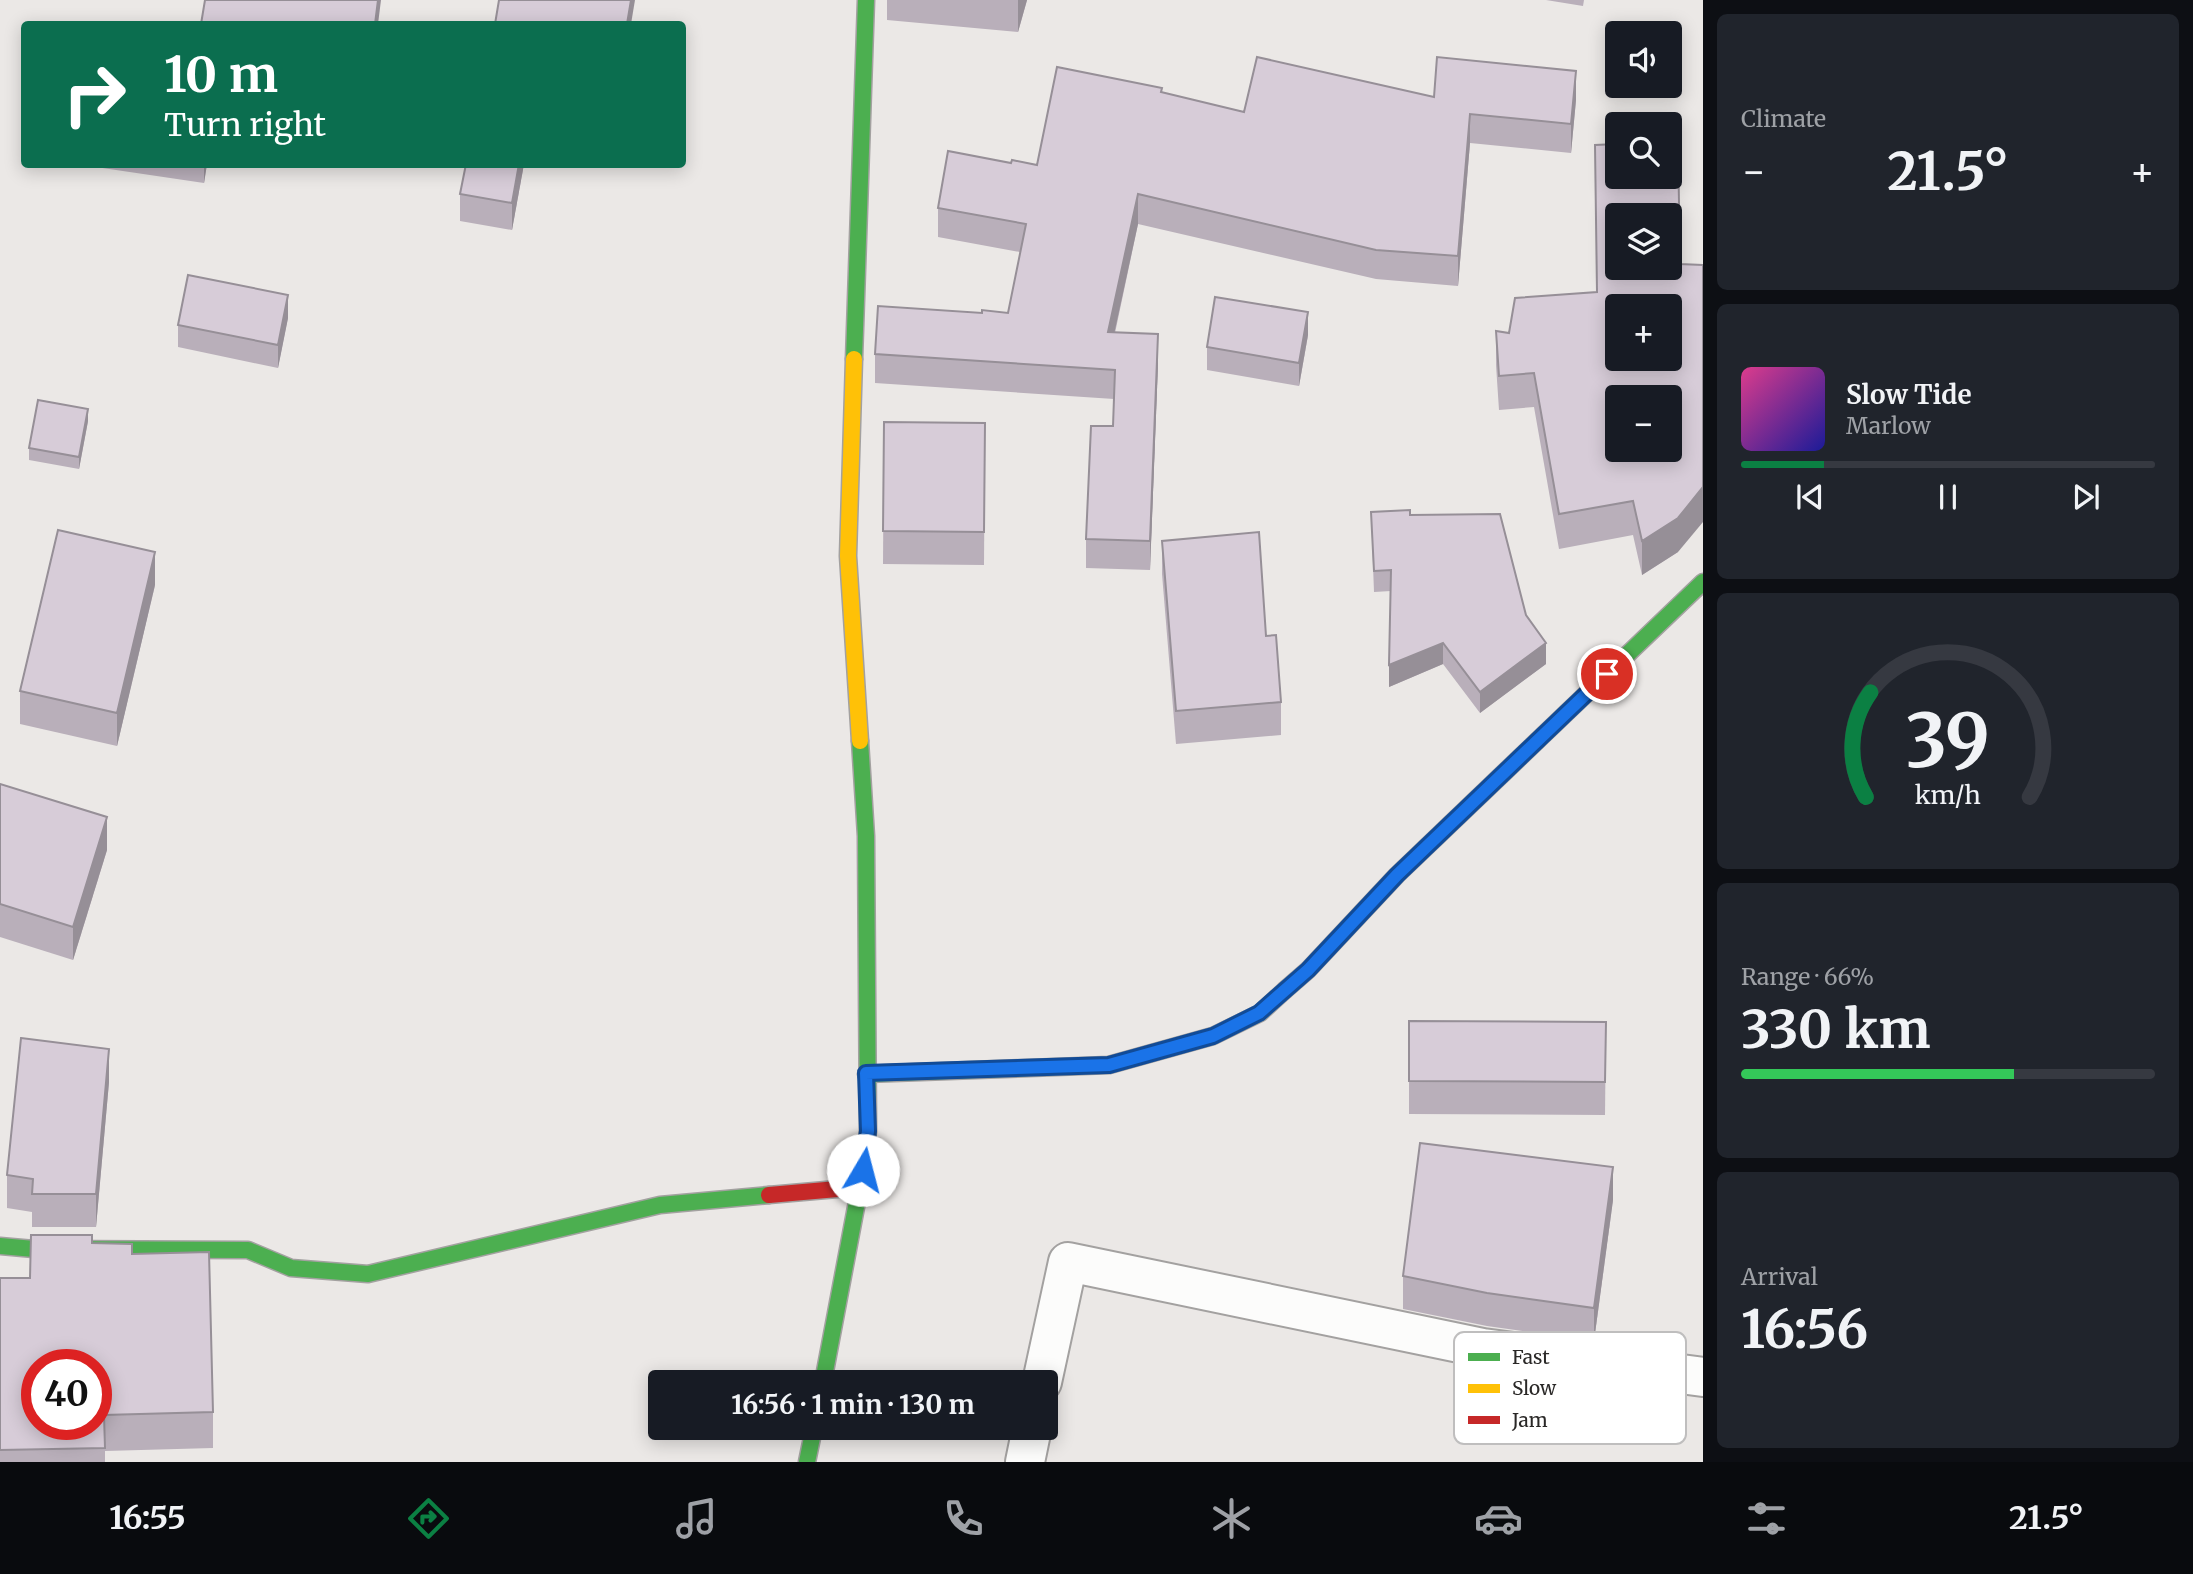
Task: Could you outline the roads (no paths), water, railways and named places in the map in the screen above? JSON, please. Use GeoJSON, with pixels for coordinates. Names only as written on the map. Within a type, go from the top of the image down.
{"type":"FeatureCollection","features":[{"type":"Feature","properties":{"kind":"street"},"geometry":{"type":"LineString","coordinates":[[824,1370],[860,1187],[868,1131],[866,836],[848,556],[866,0]]}},
{"type":"Feature","properties":{"kind":"street"},"geometry":{"type":"LineString","coordinates":[[866,1073],[1109,1065],[1213,1036],[1259,1013],[1308,970],[1397,875],[1703,582]]}},
{"type":"Feature","properties":{"kind":"street"},"geometry":{"type":"LineString","coordinates":[[0,1246],[34,1249],[247,1250],[291,1268],[368,1274],[660,1205],[860,1187]]}},
{"type":"Feature","properties":{"kind":"street"},"geometry":{"type":"LineString","coordinates":[[1045,1370],[1068,1262],[1454,1342]]}},
{"type":"Feature","properties":{"kind":"street"},"geometry":{"type":"LineString","coordinates":[[807,1462],[812,1440]]}},
{"type":"Feature","properties":{"kind":"street"},"geometry":{"type":"LineString","coordinates":[[1025,1462],[1030,1440]]}}]}
